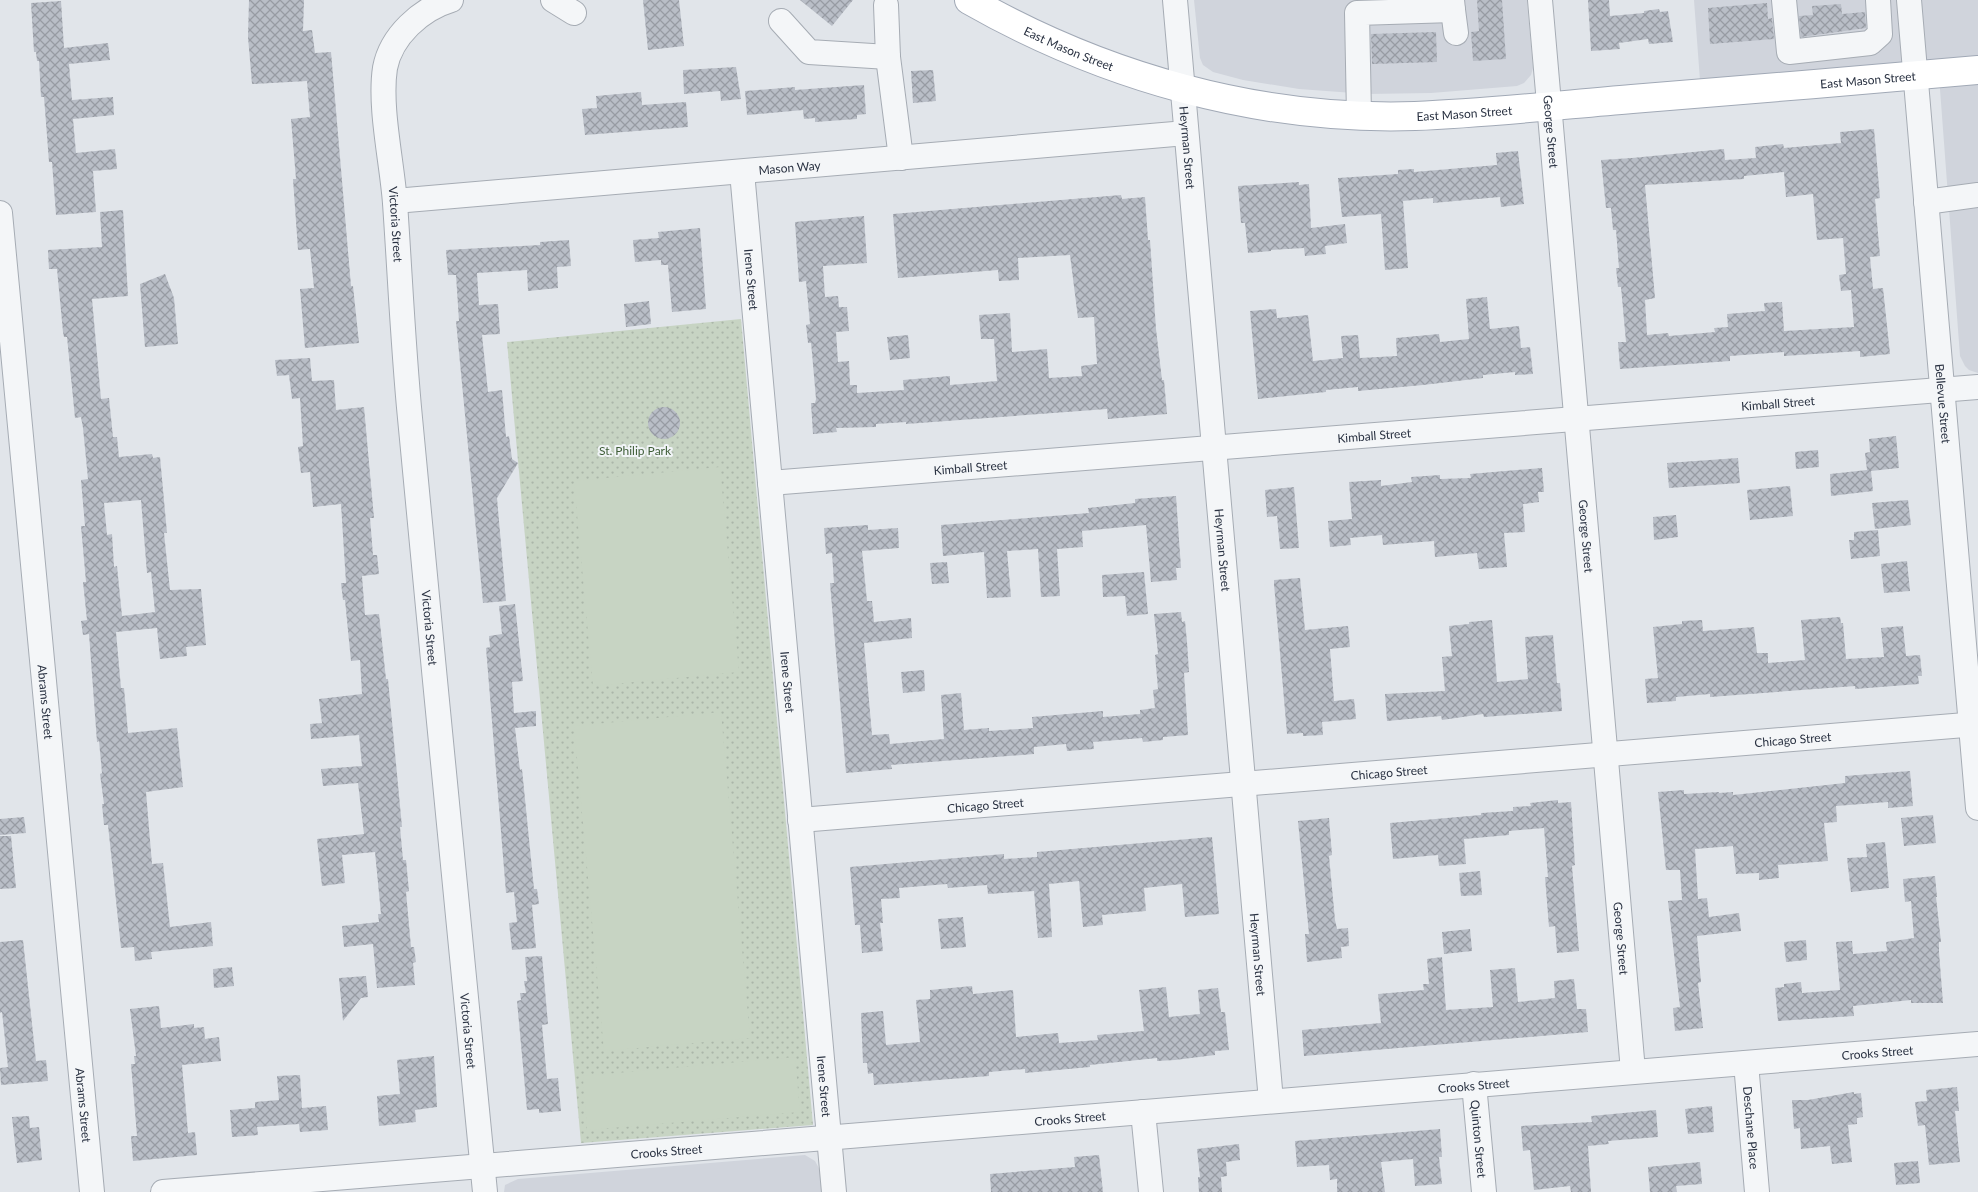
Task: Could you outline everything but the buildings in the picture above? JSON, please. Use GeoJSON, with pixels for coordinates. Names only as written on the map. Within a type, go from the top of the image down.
{"type":"FeatureCollection","features":[{"type":"Feature","properties":{"kind":"main road","name":"East Mason Street"},"geometry":{"type":"LineString","coordinates":[[969,0],[1003,20],[1056,45],[1110,67],[1182,89],[1296,110],[1359,115],[1414,116],[1978,70]]}},
{"type":"Feature","properties":{"kind":"street","name":"Victoria Street"},"geometry":{"type":"LineString","coordinates":[[451,0],[421,14],[407,26],[393,46],[386,64],[383,89],[395,202],[404,354],[486,1192]]}},
{"type":"Feature","properties":{"kind":"street"},"geometry":{"type":"LineString","coordinates":[[553,0],[574,13]]}},
{"type":"Feature","properties":{"kind":"street","name":"Heyrman Street"},"geometry":{"type":"LineString","coordinates":[[1175,0],[1271,1101]]}},
{"type":"Feature","properties":{"kind":"street","name":"George Street"},"geometry":{"type":"LineString","coordinates":[[1540,0],[1633,1072]]}},
{"type":"Feature","properties":{"kind":"street"},"geometry":{"type":"LineString","coordinates":[[1784,0],[1789,52],[1870,43],[1880,34],[1878,0]]}},
{"type":"Feature","properties":{"kind":"street","name":"Bellevue Street"},"geometry":{"type":"LineString","coordinates":[[1909,0],[1942,390],[1967,556],[1978,808]]}},
{"type":"Feature","properties":{"kind":"street"},"geometry":{"type":"LineString","coordinates":[[886,5],[888,57],[900,158]]}},
{"type":"Feature","properties":{"kind":"street"},"geometry":{"type":"LineString","coordinates":[[1359,115],[1356,13],[1453,14]]}},
{"type":"Feature","properties":{"kind":"street"},"geometry":{"type":"LineString","coordinates":[[781,21],[809,52],[888,57]]}},
{"type":"Feature","properties":{"kind":"street","name":"Mason Way"},"geometry":{"type":"LineString","coordinates":[[395,202],[1186,133]]}},
{"type":"Feature","properties":{"kind":"street","name":"Irene Street"},"geometry":{"type":"LineString","coordinates":[[742,172],[834,1192]]}},
{"type":"Feature","properties":{"kind":"street"},"geometry":{"type":"LineString","coordinates":[[1926,202],[1978,195]]}},
{"type":"Feature","properties":{"kind":"street","name":"Abrams Street"},"geometry":{"type":"LineString","coordinates":[[0,213],[92,1192]]}},
{"type":"Feature","properties":{"kind":"street","name":"Kimball Street"},"geometry":{"type":"LineString","coordinates":[[770,483],[1978,387]]}},
{"type":"Feature","properties":{"kind":"street","name":"Chicago Street"},"geometry":{"type":"LineString","coordinates":[[800,820],[1975,725]]}},
{"type":"Feature","properties":{"kind":"street","name":"Crooks Street"},"geometry":{"type":"LineString","coordinates":[[163,1192],[1978,1044]]}},
{"type":"Feature","properties":{"kind":"street","name":"Deschane Place"},"geometry":{"type":"LineString","coordinates":[[1746,1062],[1757,1192]]}},
{"type":"Feature","properties":{"kind":"street","name":"Quinton Street"},"geometry":{"type":"LineString","coordinates":[[1474,1084],[1484,1192]]}},
{"type":"Feature","properties":{"kind":"street"},"geometry":{"type":"LineString","coordinates":[[1143,1112],[1151,1192]]}},
{"type":"Feature","properties":{"kind":"shaded area"},"geometry":{"type":"Polygon","coordinates":[[[1194,0],[1527,0],[1533,68],[1531,75],[1524,83],[1517,86],[1431,93],[1367,94],[1299,89],[1243,80],[1213,72],[1203,65],[1200,58],[1194,0]]]}},
{"type":"Feature","properties":{"kind":"shaded area"},"geometry":{"type":"Polygon","coordinates":[[[1694,0],[1978,0],[1978,373],[1969,370],[1960,356],[1939,76],[1701,94],[1694,0]]]}},
{"type":"Feature","properties":{"kind":"shaded area"},"geometry":{"type":"Polygon","coordinates":[[[805,1155],[815,1161],[822,1174],[824,1192],[504,1192],[505,1185],[518,1179],[805,1155]]]}},
{"type":"Feature","properties":{"kind":"green space","name":"St. Philip Park"},"geometry":{"type":"Polygon","coordinates":[[[741,319],[813,1125],[581,1143],[507,342],[741,319]]]}},
{"type":"Feature","properties":{"kind":"green space"},"geometry":{"type":"Polygon","coordinates":[[[720,467],[739,672],[593,686],[574,481],[720,467]]]}},
{"type":"Feature","properties":{"kind":"green space"},"geometry":{"type":"Polygon","coordinates":[[[721,712],[750,1038],[604,1051],[574,726],[721,712]]]}},
{"type":"Feature","properties":{"kind":"green space"},"geometry":{"type":"Polygon","coordinates":[[[795,1057],[800,1112],[587,1130],[583,1076],[795,1057]]]}}]}
